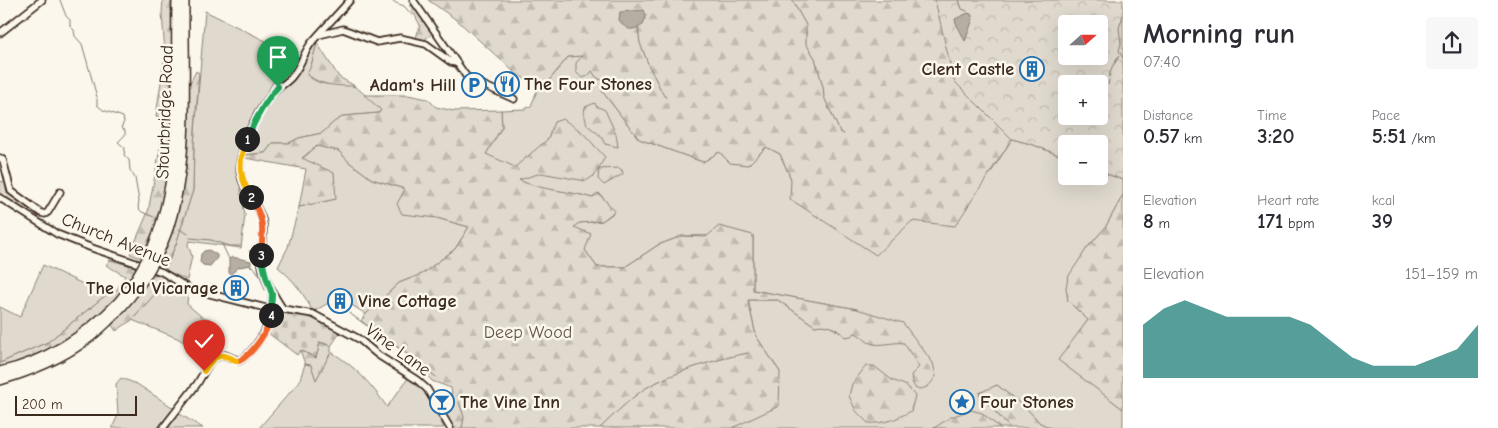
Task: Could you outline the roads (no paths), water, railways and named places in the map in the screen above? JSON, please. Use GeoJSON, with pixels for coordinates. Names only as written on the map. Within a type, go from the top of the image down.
{"type":"FeatureCollection","features":[{"type":"Feature","properties":{"kind":"highway","name":"Stourbridge Road"},"geometry":{"type":"LineString","coordinates":[[153,256],[163,222],[173,172],[176,126],[177,0]]}},
{"type":"Feature","properties":{"kind":"highway","name":"Stourbridge Road"},"geometry":{"type":"LineString","coordinates":[[0,380],[28,372],[60,357],[83,343],[114,317],[142,276],[170,223],[180,173],[183,138],[184,0]]}},
{"type":"Feature","properties":{"kind":"highway","name":"Stourbridge Road"},"geometry":{"type":"LineString","coordinates":[[0,372],[27,364],[58,350],[90,329],[142,276]]}},
{"type":"Feature","properties":{"kind":"street"},"geometry":{"type":"LineString","coordinates":[[0,32],[42,0]]}},
{"type":"Feature","properties":{"kind":"street"},"geometry":{"type":"LineString","coordinates":[[283,309],[272,294],[262,260],[263,226],[261,215],[243,181],[240,168],[241,156],[243,147],[258,114],[272,94],[292,77],[311,43],[350,0]]}},
{"type":"Feature","properties":{"kind":"street"},"geometry":{"type":"LineString","coordinates":[[413,0],[466,76],[514,99]]}},
{"type":"Feature","properties":{"kind":"street"},"geometry":{"type":"LineString","coordinates":[[319,35],[342,28],[377,42],[400,38],[426,44],[451,62],[456,63]]}},
{"type":"Feature","properties":{"kind":"street"},"geometry":{"type":"LineString","coordinates":[[443,56],[448,50]]}},
{"type":"Feature","properties":{"kind":"street"},"geometry":{"type":"LineString","coordinates":[[0,158],[3,160],[11,191],[30,206],[45,214],[60,192]]}},
{"type":"Feature","properties":{"kind":"street","name":"Church Avenue"},"geometry":{"type":"LineString","coordinates":[[0,198],[58,234],[162,272],[190,289],[271,309],[283,309]]}},
{"type":"Feature","properties":{"kind":"street"},"geometry":{"type":"LineString","coordinates":[[27,216],[30,206]]}},
{"type":"Feature","properties":{"kind":"street"},"geometry":{"type":"LineString","coordinates":[[163,428],[198,384],[214,358],[225,355],[239,361],[248,356],[266,332],[271,318],[272,294]]}},
{"type":"Feature","properties":{"kind":"street","name":"Vine Lane"},"geometry":{"type":"LineString","coordinates":[[283,309],[313,314],[359,339],[378,355],[399,367],[427,389],[450,428]]}},
{"type":"Feature","properties":{"kind":"waterway"},"geometry":{"type":"LineString","coordinates":[[60,0],[66,16],[70,20],[70,26],[82,44],[97,97]]}},
{"type":"Feature","properties":{"kind":"waterway"},"geometry":{"type":"LineString","coordinates":[[392,0],[404,6],[412,15]]}},
{"type":"Feature","properties":{"kind":"waterway"},"geometry":{"type":"LineString","coordinates":[[792,0],[806,25],[806,44],[815,58],[824,97],[840,132],[844,134]]}},
{"type":"Feature","properties":{"kind":"waterway"},"geometry":{"type":"LineString","coordinates":[[959,0],[962,9],[967,11]]}},
{"type":"Feature","properties":{"kind":"waterway"},"geometry":{"type":"LineString","coordinates":[[1123,16],[1119,28],[1121,43],[1119,51],[1123,58]]}},
{"type":"Feature","properties":{"kind":"waterway"},"geometry":{"type":"LineString","coordinates":[[638,28],[640,43],[649,66],[666,97]]}},
{"type":"Feature","properties":{"kind":"waterway"},"geometry":{"type":"LineString","coordinates":[[1109,77],[1112,67],[1119,56]]}},
{"type":"Feature","properties":{"kind":"waterway"},"geometry":{"type":"LineString","coordinates":[[1108,85],[1109,80]]}},
{"type":"Feature","properties":{"kind":"waterway"},"geometry":{"type":"LineString","coordinates":[[97,99],[97,105],[103,110],[123,117],[124,122],[121,128],[125,130],[125,135],[118,142],[125,148],[124,155],[129,160],[130,170],[135,178],[139,201],[138,208],[142,212],[154,217]]}},
{"type":"Feature","properties":{"kind":"waterway"},"geometry":{"type":"LineString","coordinates":[[179,229],[188,234]]}},
{"type":"Feature","properties":{"kind":"waterway"},"geometry":{"type":"LineString","coordinates":[[190,238],[211,240],[230,246],[240,246]]}},
{"type":"Feature","properties":{"kind":"waterway"},"geometry":{"type":"LineString","coordinates":[[222,244],[229,259]]}},
{"type":"Feature","properties":{"kind":"waterway"},"geometry":{"type":"LineString","coordinates":[[249,251],[256,254],[259,273],[265,290]]}},
{"type":"Feature","properties":{"kind":"waterway"},"geometry":{"type":"LineString","coordinates":[[250,266],[254,267],[258,273]]}},
{"type":"Feature","properties":{"kind":"waterway"},"geometry":{"type":"LineString","coordinates":[[334,306],[344,311]]}},
{"type":"Feature","properties":{"kind":"waterway"},"geometry":{"type":"LineString","coordinates":[[349,313],[410,356],[436,377]]}},
{"type":"Feature","properties":{"kind":"waterway"},"geometry":{"type":"LineString","coordinates":[[600,428],[632,398],[653,384],[699,366],[748,353]]}},
{"type":"Feature","properties":{"kind":"waterway"},"geometry":{"type":"LineString","coordinates":[[459,402],[464,417],[462,428]]}},
{"type":"Feature","properties":{"kind":"place","name":"Clent Castle"},"geometry":{"type":"Point","coordinates":[1032,69]}},
{"type":"Feature","properties":{"kind":"place","name":"The Four Stones"},"geometry":{"type":"Point","coordinates":[507,84]}},
{"type":"Feature","properties":{"kind":"place","name":"Adam's Hill"},"geometry":{"type":"Point","coordinates":[474,85]}},
{"type":"Feature","properties":{"kind":"place","name":"The Old Vicarage"},"geometry":{"type":"Point","coordinates":[236,288]}},
{"type":"Feature","properties":{"kind":"place","name":"Vine Cottage"},"geometry":{"type":"Point","coordinates":[340,301]}},
{"type":"Feature","properties":{"kind":"place","name":"The Vine Inn"},"geometry":{"type":"Point","coordinates":[442,402]}},
{"type":"Feature","properties":{"kind":"place","name":"Four Stones"},"geometry":{"type":"Point","coordinates":[962,402]}},
{"type":"Feature","properties":{"kind":"park label","name":"Deep Wood"},"geometry":{"type":"Point","coordinates":[528,332]}}]}
